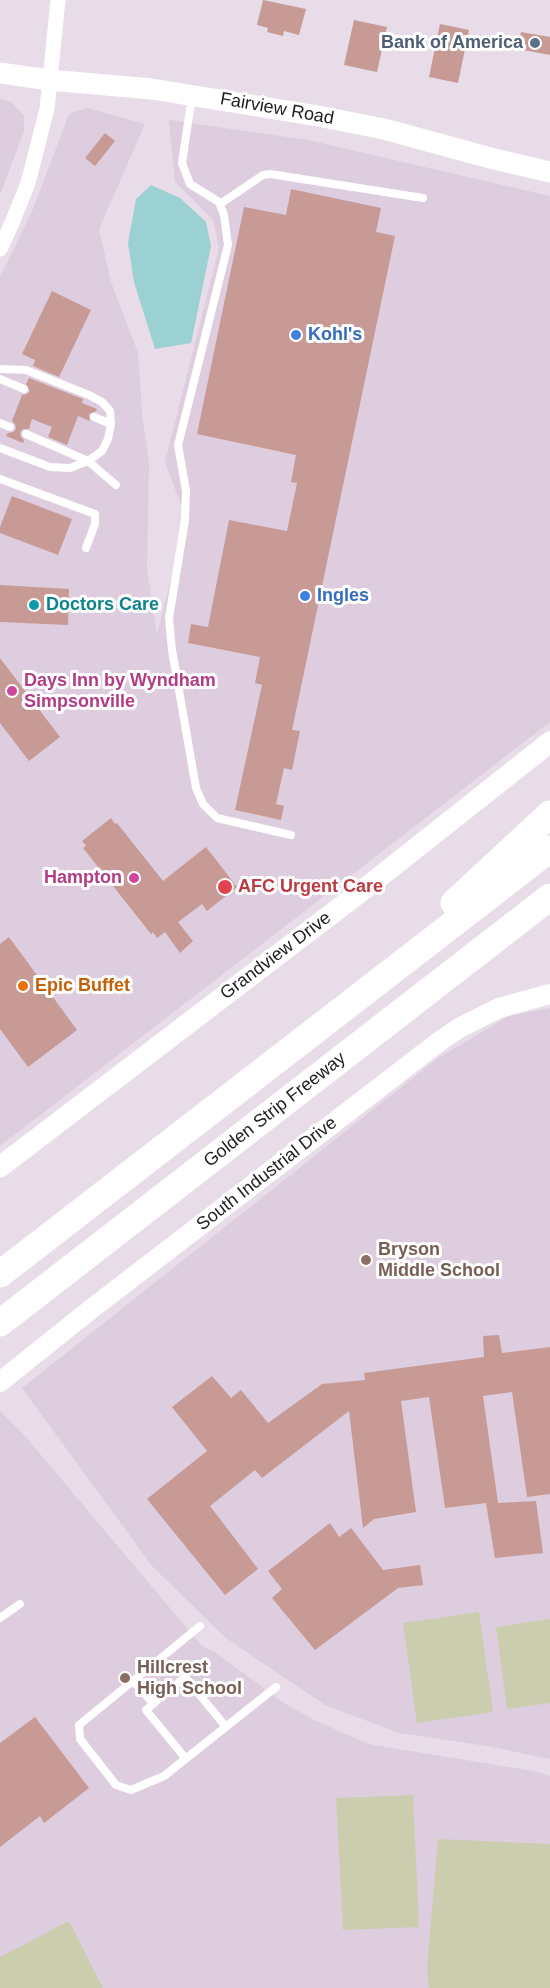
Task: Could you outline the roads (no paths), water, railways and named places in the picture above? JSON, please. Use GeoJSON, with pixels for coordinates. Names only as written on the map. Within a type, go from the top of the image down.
{"type":"FeatureCollection","features":[{"type":"Feature","properties":{"kind":"highway"},"geometry":{"type":"LineString","coordinates":[[332,1017],[550,814]]}},
{"type":"Feature","properties":{"kind":"highway"},"geometry":{"type":"LineString","coordinates":[[0,1274],[550,849]]}},
{"type":"Feature","properties":{"kind":"highway","name":"Golden Strip Freeway"},"geometry":{"type":"LineString","coordinates":[[0,1323],[550,897]]}},
{"type":"Feature","properties":{"kind":"highway"},"geometry":{"type":"LineString","coordinates":[[352,1050],[550,920]]}},
{"type":"Feature","properties":{"kind":"main road","name":"Fairview Road"},"geometry":{"type":"LineString","coordinates":[[0,73],[152,89],[384,129],[550,172]]}},
{"type":"Feature","properties":{"kind":"main road","name":"Grandview Drive"},"geometry":{"type":"LineString","coordinates":[[0,1167],[363,890],[550,742]]}},
{"type":"Feature","properties":{"kind":"street"},"geometry":{"type":"LineString","coordinates":[[0,249],[28,183],[47,109],[58,0]]}},
{"type":"Feature","properties":{"kind":"street","name":"South Industrial Drive"},"geometry":{"type":"LineString","coordinates":[[0,1382],[440,1041],[459,1028],[499,1008],[550,994]]}},
{"type":"Feature","properties":{"kind":"lane"},"geometry":{"type":"LineString","coordinates":[[192,95],[182,163],[190,184],[220,204],[224,215],[228,245],[177,445],[186,491],[185,520],[169,618],[172,650],[196,788],[203,804],[218,818],[291,835]]}},
{"type":"Feature","properties":{"kind":"lane"},"geometry":{"type":"LineString","coordinates":[[220,204],[263,175],[270,174],[423,198]]}},
{"type":"Feature","properties":{"kind":"lane"},"geometry":{"type":"LineString","coordinates":[[0,448],[50,467],[70,468],[88,460],[102,450],[108,439],[111,424],[110,411],[102,402],[89,395],[26,370],[1,374]]}},
{"type":"Feature","properties":{"kind":"lane"},"geometry":{"type":"LineString","coordinates":[[1,374],[24,389]]}},
{"type":"Feature","properties":{"kind":"lane"},"geometry":{"type":"LineString","coordinates":[[94,417],[111,424]]}},
{"type":"Feature","properties":{"kind":"lane"},"geometry":{"type":"LineString","coordinates":[[0,423],[10,427]]}},
{"type":"Feature","properties":{"kind":"lane"},"geometry":{"type":"LineString","coordinates":[[26,434],[88,460],[116,485]]}},
{"type":"Feature","properties":{"kind":"lane"},"geometry":{"type":"LineString","coordinates":[[0,479],[95,514],[95,524],[86,548]]}},
{"type":"Feature","properties":{"kind":"lane"},"geometry":{"type":"LineString","coordinates":[[0,1618],[20,1604]]}},
{"type":"Feature","properties":{"kind":"lane"},"geometry":{"type":"LineString","coordinates":[[200,1626],[79,1725],[80,1739],[116,1785],[132,1790],[164,1776],[276,1687]]}},
{"type":"Feature","properties":{"kind":"lane"},"geometry":{"type":"LineString","coordinates":[[186,1759],[146,1710],[185,1677],[226,1727]]}},
{"type":"Feature","properties":{"kind":"lane"},"geometry":{"type":"LineString","coordinates":[[133,1681],[153,1703]]}},
{"type":"Feature","properties":{"kind":"place","name":"Bank of America"},"geometry":{"type":"Point","coordinates":[535,43]}},
{"type":"Feature","properties":{"kind":"place","name":"Kohl's"},"geometry":{"type":"Point","coordinates":[296,335]}},
{"type":"Feature","properties":{"kind":"place","name":"Ingles"},"geometry":{"type":"Point","coordinates":[305,596]}},
{"type":"Feature","properties":{"kind":"place","name":"Doctors Care"},"geometry":{"type":"Point","coordinates":[34,605]}},
{"type":"Feature","properties":{"kind":"place","name":"Days Inn by Wyndham Simpsonville"},"geometry":{"type":"Point","coordinates":[12,691]}},
{"type":"Feature","properties":{"kind":"place","name":"Hampton"},"geometry":{"type":"Point","coordinates":[134,878]}},
{"type":"Feature","properties":{"kind":"place","name":"AFC Urgent Care"},"geometry":{"type":"Point","coordinates":[225,887]}},
{"type":"Feature","properties":{"kind":"place","name":"Epic Buffet"},"geometry":{"type":"Point","coordinates":[23,986]}},
{"type":"Feature","properties":{"kind":"place","name":"Bryson Middle School"},"geometry":{"type":"Point","coordinates":[366,1260]}},
{"type":"Feature","properties":{"kind":"place","name":"Hillcrest High School"},"geometry":{"type":"Point","coordinates":[125,1678]}}]}
